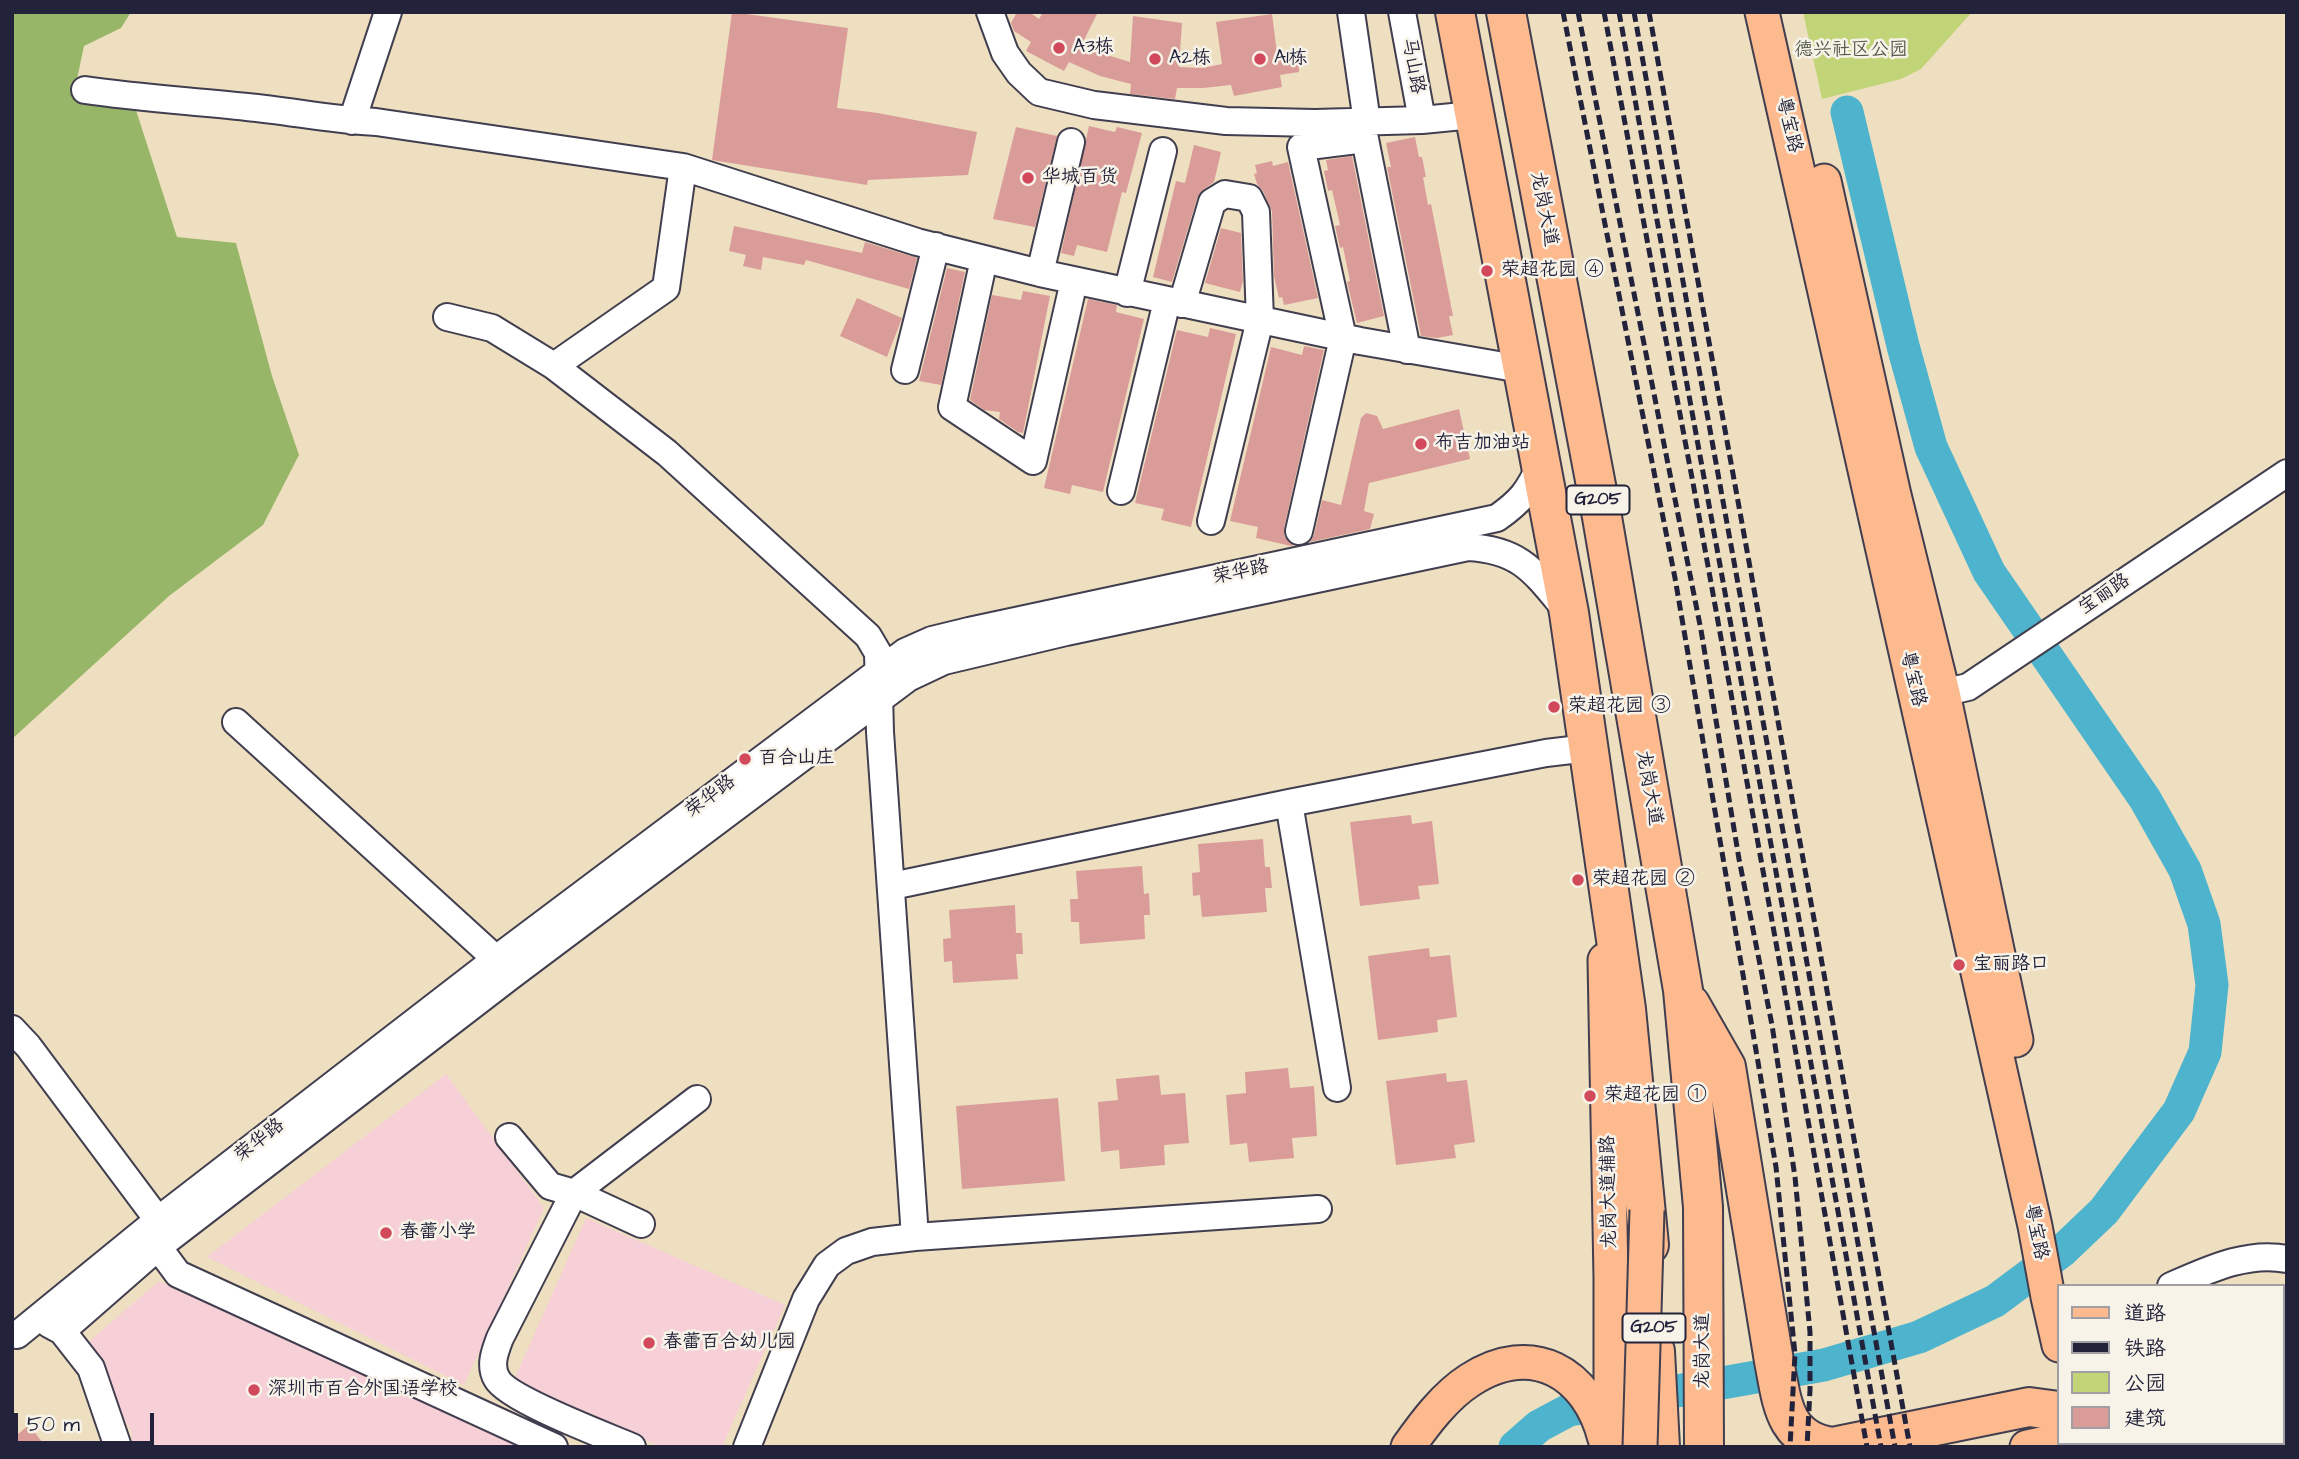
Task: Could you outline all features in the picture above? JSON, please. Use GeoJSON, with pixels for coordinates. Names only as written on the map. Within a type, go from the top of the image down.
{"type":"FeatureCollection","features":[{"type":"Feature","properties":{"kind":"highway","name":"G205"},"geometry":{"type":"LineString","coordinates":[[1455,12],[1569,613],[1626,1009],[1647,1210],[1660,1447]]}},
{"type":"Feature","properties":{"kind":"highway","name":"龙岗大道"},"geometry":{"type":"LineString","coordinates":[[1506,12],[1602,517],[1683,990],[1703,1207],[1704,1447]]}},
{"type":"Feature","properties":{"kind":"highway"},"geometry":{"type":"LineString","coordinates":[[1683,990],[1726,1067],[1774,1361],[1782,1403],[1792,1426],[1800,1434],[1820,1445],[1832,1447],[2029,1408],[2058,1413]]}},
{"type":"Feature","properties":{"kind":"main road","name":"粤宝路"},"geometry":{"type":"LineString","coordinates":[[1762,12],[1930,696],[2058,1291]]}},
{"type":"Feature","properties":{"kind":"main road","name":"粤宝路"},"geometry":{"type":"LineString","coordinates":[[1786,12],[1894,495],[1930,696]]}},
{"type":"Feature","properties":{"kind":"main road","name":"龙岗大道辅路"},"geometry":{"type":"LineString","coordinates":[[1603,853],[1610,1217],[1609,1447]]}},
{"type":"Feature","properties":{"kind":"main road","name":"龙岗大道辅路"},"geometry":{"type":"LineString","coordinates":[[1640,1447],[1647,1210]]}},
{"type":"Feature","properties":{"kind":"main road"},"geometry":{"type":"LineString","coordinates":[[1703,1349],[1716,1447]]}},
{"type":"Feature","properties":{"kind":"main road"},"geometry":{"type":"LineString","coordinates":[[1408,1447],[1439,1408],[1469,1381],[1490,1369],[1521,1362],[1553,1367],[1585,1393],[1596,1410],[1609,1447]]}},
{"type":"Feature","properties":{"kind":"main road"},"geometry":{"type":"LineString","coordinates":[[1903,1447],[2058,1413]]}},
{"type":"Feature","properties":{"kind":"main road"},"geometry":{"type":"LineString","coordinates":[[2027,1447],[2058,1440]]}},
{"type":"Feature","properties":{"kind":"street"},"geometry":{"type":"LineString","coordinates":[[352,121],[388,12]]}},
{"type":"Feature","properties":{"kind":"street"},"geometry":{"type":"LineString","coordinates":[[990,12],[1005,53],[1019,73],[1039,92],[1094,105],[1226,121],[1315,123],[1422,120],[1473,115]]}},
{"type":"Feature","properties":{"kind":"street"},"geometry":{"type":"LineString","coordinates":[[1351,12],[1367,121]]}},
{"type":"Feature","properties":{"kind":"street","name":"马山路"},"geometry":{"type":"LineString","coordinates":[[1402,12],[1422,120]]}},
{"type":"Feature","properties":{"kind":"street"},"geometry":{"type":"LineString","coordinates":[[85,90],[376,122],[683,167],[936,246],[1040,273],[1343,338],[1521,369]]}},
{"type":"Feature","properties":{"kind":"street"},"geometry":{"type":"LineString","coordinates":[[1299,531],[1343,338],[1301,147],[1365,139],[1407,349]]}},
{"type":"Feature","properties":{"kind":"street"},"geometry":{"type":"LineString","coordinates":[[1040,273],[1071,142]]}},
{"type":"Feature","properties":{"kind":"street"},"geometry":{"type":"LineString","coordinates":[[1127,293],[1163,151]]}},
{"type":"Feature","properties":{"kind":"street"},"geometry":{"type":"LineString","coordinates":[[554,366],[666,288],[683,167]]}},
{"type":"Feature","properties":{"kind":"street"},"geometry":{"type":"LineString","coordinates":[[1121,491],[1174,302],[1212,202],[1225,194],[1249,198],[1256,212],[1260,320],[1211,521]]}},
{"type":"Feature","properties":{"kind":"street"},"geometry":{"type":"LineString","coordinates":[[905,370],[936,246]]}},
{"type":"Feature","properties":{"kind":"street"},"geometry":{"type":"LineString","coordinates":[[984,259],[952,407],[1033,461],[1074,281]]}},
{"type":"Feature","properties":{"kind":"street"},"geometry":{"type":"LineString","coordinates":[[447,317],[492,328],[554,366],[667,453],[868,636],[878,653],[915,1237]]}},
{"type":"Feature","properties":{"kind":"street","name":"荣华路"},"geometry":{"type":"LineString","coordinates":[[15,1332],[496,959],[905,652],[932,640],[957,634],[1497,518],[1512,508],[1528,491],[1540,466]]}},
{"type":"Feature","properties":{"kind":"street","name":"宝丽路"},"geometry":{"type":"LineString","coordinates":[[1930,696],[1968,687],[2287,473]]}},
{"type":"Feature","properties":{"kind":"street","name":"荣华路"},"geometry":{"type":"LineString","coordinates":[[62,1331],[158,1247],[512,975],[908,678],[944,661],[1080,629],[1468,547],[1488,548],[1519,559],[1569,613]]}},
{"type":"Feature","properties":{"kind":"street"},"geometry":{"type":"LineString","coordinates":[[236,722],[496,959]]}},
{"type":"Feature","properties":{"kind":"street"},"geometry":{"type":"LineString","coordinates":[[892,886],[1289,803],[1546,753],[1588,748]]}},
{"type":"Feature","properties":{"kind":"street"},"geometry":{"type":"LineString","coordinates":[[1289,803],[1337,1088]]}},
{"type":"Feature","properties":{"kind":"street"},"geometry":{"type":"LineString","coordinates":[[12,1029],[158,1220]]}},
{"type":"Feature","properties":{"kind":"street"},"geometry":{"type":"LineString","coordinates":[[632,1447],[506,1389],[496,1379],[494,1353],[574,1193],[697,1099]]}},
{"type":"Feature","properties":{"kind":"street"},"geometry":{"type":"LineString","coordinates":[[509,1137],[550,1186],[574,1193],[641,1224]]}},
{"type":"Feature","properties":{"kind":"street"},"geometry":{"type":"LineString","coordinates":[[747,1447],[806,1299],[827,1265],[846,1251],[872,1242],[915,1237],[1318,1209]]}},
{"type":"Feature","properties":{"kind":"street"},"geometry":{"type":"LineString","coordinates":[[158,1247],[178,1274],[554,1447]]}},
{"type":"Feature","properties":{"kind":"street"},"geometry":{"type":"LineString","coordinates":[[2176,1284],[2240,1260],[2270,1256],[2287,1259]]}},
{"type":"Feature","properties":{"kind":"street"},"geometry":{"type":"LineString","coordinates":[[15,1332],[48,1324],[62,1331],[92,1368],[118,1447]]}},
{"type":"Feature","properties":{"kind":"shaded area","name":"春蕾小学"},"geometry":{"type":"Polygon","coordinates":[[[446,1074],[544,1208],[464,1385],[207,1257],[446,1074]]]}},
{"type":"Feature","properties":{"kind":"shaded area","name":"春蕾百合幼儿园"},"geometry":{"type":"Polygon","coordinates":[[[586,1218],[785,1305],[722,1447],[661,1447],[513,1382],[586,1218]]]}},
{"type":"Feature","properties":{"kind":"shaded area","name":"深圳市百合外国语学校"},"geometry":{"type":"Polygon","coordinates":[[[159,1281],[527,1447],[133,1447],[131,1430],[78,1351],[159,1281]]]}},
{"type":"Feature","properties":{"kind":"green space"},"geometry":{"type":"Polygon","coordinates":[[[12,12],[131,12],[121,28],[84,46],[73,98],[134,104],[177,237],[236,243],[272,376],[299,455],[263,525],[169,596],[12,739],[12,12]]]}},
{"type":"Feature","properties":{"kind":"green space","name":"德兴社区公园"},"geometry":{"type":"Polygon","coordinates":[[[1803,12],[1972,12],[1921,69],[1901,79],[1822,99],[1803,12]]]}},
{"type":"Feature","properties":{"kind":"building"},"geometry":{"type":"Polygon","coordinates":[[[732,12],[848,28],[837,108],[977,132],[968,175],[868,180],[867,185],[712,160],[732,12]]]}},
{"type":"Feature","properties":{"kind":"building"},"geometry":{"type":"Polygon","coordinates":[[[1017,12],[1029,12],[1039,19],[1043,12],[1098,12],[1082,44],[1130,62],[1133,16],[1182,23],[1179,67],[1202,68],[1222,64],[1216,22],[1272,14],[1277,53],[1298,49],[1299,72],[1280,75],[1282,87],[1234,96],[1231,85],[1177,88],[1175,99],[1130,94],[1131,84],[1100,76],[1069,62],[1064,71],[1026,51],[1031,42],[1014,31],[1011,23],[1017,12]]]}},
{"type":"Feature","properties":{"kind":"building"},"geometry":{"type":"Polygon","coordinates":[[[1089,126],[1115,132],[1117,127],[1142,133],[1126,193],[1122,192],[1107,252],[1077,245],[1074,256],[1061,253],[1089,126]]]}},
{"type":"Feature","properties":{"kind":"building","name":"华城百货"},"geometry":{"type":"Polygon","coordinates":[[[1016,127],[1057,136],[1035,227],[993,219],[1016,127]]]}},
{"type":"Feature","properties":{"kind":"building"},"geometry":{"type":"Polygon","coordinates":[[[1415,137],[1419,157],[1422,157],[1428,205],[1431,204],[1453,316],[1449,316],[1453,335],[1437,338],[1421,336],[1387,167],[1391,167],[1386,143],[1415,137]]]}},
{"type":"Feature","properties":{"kind":"building"},"geometry":{"type":"Polygon","coordinates":[[[1194,145],[1221,152],[1214,182],[1197,198],[1172,282],[1153,277],[1176,181],[1185,183],[1194,145]]]}},
{"type":"Feature","properties":{"kind":"building"},"geometry":{"type":"Polygon","coordinates":[[[1352,156],[1384,316],[1357,323],[1347,282],[1350,281],[1343,247],[1340,248],[1335,226],[1340,225],[1332,190],[1328,191],[1324,171],[1328,170],[1326,160],[1352,156]]]}},
{"type":"Feature","properties":{"kind":"building"},"geometry":{"type":"Polygon","coordinates":[[[1272,161],[1273,166],[1288,162],[1318,298],[1284,305],[1282,297],[1279,298],[1274,276],[1272,211],[1254,174],[1257,173],[1255,165],[1272,161]]]}},
{"type":"Feature","properties":{"kind":"building"},"geometry":{"type":"Polygon","coordinates":[[[734,226],[862,253],[865,242],[917,258],[909,289],[806,260],[804,265],[763,257],[761,270],[743,266],[746,255],[729,251],[734,226]]]}},
{"type":"Feature","properties":{"kind":"building"},"geometry":{"type":"Polygon","coordinates":[[[1221,228],[1241,233],[1243,281],[1240,292],[1205,283],[1221,228]]]}},
{"type":"Feature","properties":{"kind":"building"},"geometry":{"type":"Polygon","coordinates":[[[947,268],[965,272],[941,385],[919,381],[947,268]]]}},
{"type":"Feature","properties":{"kind":"building"},"geometry":{"type":"Polygon","coordinates":[[[1023,291],[1050,296],[1023,433],[999,419],[1000,412],[984,410],[970,400],[992,295],[1021,300],[1023,291]]]}},
{"type":"Feature","properties":{"kind":"building"},"geometry":{"type":"Polygon","coordinates":[[[857,298],[902,318],[887,357],[840,336],[857,298]]]}},
{"type":"Feature","properties":{"kind":"building"},"geometry":{"type":"Polygon","coordinates":[[[1088,299],[1117,305],[1116,312],[1144,319],[1103,492],[1072,485],[1070,494],[1044,488],[1088,299]]]}},
{"type":"Feature","properties":{"kind":"building"},"geometry":{"type":"Polygon","coordinates":[[[1210,328],[1236,334],[1191,527],[1161,520],[1164,509],[1135,503],[1177,330],[1208,337],[1210,328]]]}},
{"type":"Feature","properties":{"kind":"building"},"geometry":{"type":"Polygon","coordinates":[[[1304,346],[1324,350],[1284,528],[1284,536],[1294,545],[1291,546],[1256,538],[1258,527],[1230,521],[1271,347],[1302,355],[1304,346]]]}},
{"type":"Feature","properties":{"kind":"building"},"geometry":{"type":"Polygon","coordinates":[[[1459,409],[1470,459],[1369,483],[1364,511],[1374,514],[1370,529],[1310,542],[1322,500],[1341,505],[1361,418],[1366,413],[1377,416],[1383,429],[1459,409]]]}},
{"type":"Feature","properties":{"kind":"building"},"geometry":{"type":"Polygon","coordinates":[[[1411,815],[1412,824],[1432,821],[1439,884],[1418,886],[1420,899],[1360,906],[1350,822],[1411,815]]]}},
{"type":"Feature","properties":{"kind":"building"},"geometry":{"type":"Polygon","coordinates":[[[1263,839],[1265,867],[1270,867],[1272,888],[1265,888],[1267,912],[1202,917],[1200,895],[1193,896],[1192,873],[1200,872],[1198,844],[1263,839]]]}},
{"type":"Feature","properties":{"kind":"building"},"geometry":{"type":"Polygon","coordinates":[[[1142,866],[1144,894],[1149,893],[1150,915],[1144,915],[1145,939],[1080,944],[1079,922],[1071,922],[1070,899],[1078,899],[1076,871],[1142,866]]]}},
{"type":"Feature","properties":{"kind":"building"},"geometry":{"type":"Polygon","coordinates":[[[1015,905],[1016,933],[1022,933],[1023,954],[1016,954],[1018,979],[953,983],[952,961],[944,962],[943,939],[951,938],[949,910],[1015,905]]]}},
{"type":"Feature","properties":{"kind":"building"},"geometry":{"type":"Polygon","coordinates":[[[1429,948],[1430,957],[1450,955],[1457,1017],[1437,1020],[1438,1032],[1378,1040],[1368,956],[1429,948]]]}},
{"type":"Feature","properties":{"kind":"building"},"geometry":{"type":"Polygon","coordinates":[[[1288,1068],[1290,1088],[1314,1086],[1317,1136],[1292,1138],[1294,1158],[1249,1162],[1247,1143],[1230,1145],[1226,1095],[1246,1093],[1245,1072],[1288,1068]]]}},
{"type":"Feature","properties":{"kind":"building"},"geometry":{"type":"Polygon","coordinates":[[[1446,1073],[1447,1082],[1467,1080],[1475,1142],[1454,1145],[1456,1158],[1396,1165],[1386,1081],[1446,1073]]]}},
{"type":"Feature","properties":{"kind":"building"},"geometry":{"type":"Polygon","coordinates":[[[1159,1075],[1161,1095],[1185,1093],[1189,1143],[1164,1145],[1165,1165],[1120,1169],[1119,1150],[1101,1152],[1098,1102],[1118,1100],[1116,1079],[1159,1075]]]}},
{"type":"Feature","properties":{"kind":"building"},"geometry":{"type":"Polygon","coordinates":[[[1058,1098],[1065,1181],[962,1189],[956,1106],[1058,1098]]]}},
{"type":"Feature","properties":{"kind":"building"},"geometry":{"type":"Polygon","coordinates":[[[29,1425],[46,1447],[12,1447],[12,1439],[29,1425]]]}},
{"type":"Feature","properties":{"kind":"waterway"},"geometry":{"type":"LineString","coordinates":[[1515,1447],[1539,1426],[1569,1410],[1824,1365],[1919,1337],[1995,1301],[2062,1251],[2104,1211],[2179,1111],[2205,1052],[2212,985],[2204,924],[2185,870],[2145,799],[1989,572],[1931,447],[1903,346],[1847,112]]}},
{"type":"Feature","properties":{"kind":"railway"},"geometry":{"type":"LineString","coordinates":[[1563,12],[1675,578],[1776,1167],[1795,1354],[1790,1447]]}},
{"type":"Feature","properties":{"kind":"railway"},"geometry":{"type":"LineString","coordinates":[[1578,12],[1701,630],[1739,859],[1772,1025],[1795,1177],[1810,1332],[1807,1447]]}},
{"type":"Feature","properties":{"kind":"railway"},"geometry":{"type":"LineString","coordinates":[[1604,12],[1693,483],[1867,1447]]}},
{"type":"Feature","properties":{"kind":"railway"},"geometry":{"type":"LineString","coordinates":[[1619,12],[1881,1447]]}},
{"type":"Feature","properties":{"kind":"railway"},"geometry":{"type":"LineString","coordinates":[[1634,12],[1895,1447]]}},
{"type":"Feature","properties":{"kind":"railway"},"geometry":{"type":"LineString","coordinates":[[1649,12],[1910,1447]]}},
{"type":"Feature","properties":{"kind":"place","name":"A3栋"},"geometry":{"type":"Point","coordinates":[1059,48]}},
{"type":"Feature","properties":{"kind":"place","name":"A2栋"},"geometry":{"type":"Point","coordinates":[1155,59]}},
{"type":"Feature","properties":{"kind":"place","name":"A1栋"},"geometry":{"type":"Point","coordinates":[1260,59]}},
{"type":"Feature","properties":{"kind":"place","name":"华城百货"},"geometry":{"type":"Point","coordinates":[1028,178]}},
{"type":"Feature","properties":{"kind":"place","name":"荣超花园 ④"},"geometry":{"type":"Point","coordinates":[1487,271]}},
{"type":"Feature","properties":{"kind":"place","name":"布吉加油站"},"geometry":{"type":"Point","coordinates":[1421,444]}},
{"type":"Feature","properties":{"kind":"place","name":"荣超花园 ③"},"geometry":{"type":"Point","coordinates":[1554,707]}},
{"type":"Feature","properties":{"kind":"place","name":"百合山庄"},"geometry":{"type":"Point","coordinates":[745,759]}},
{"type":"Feature","properties":{"kind":"place","name":"荣超花园 ②"},"geometry":{"type":"Point","coordinates":[1578,880]}},
{"type":"Feature","properties":{"kind":"place","name":"宝丽路口"},"geometry":{"type":"Point","coordinates":[1959,965]}},
{"type":"Feature","properties":{"kind":"place","name":"荣超花园 ①"},"geometry":{"type":"Point","coordinates":[1590,1096]}},
{"type":"Feature","properties":{"kind":"place","name":"春蕾小学"},"geometry":{"type":"Point","coordinates":[386,1233]}},
{"type":"Feature","properties":{"kind":"place","name":"春蕾百合幼儿园"},"geometry":{"type":"Point","coordinates":[649,1343]}},
{"type":"Feature","properties":{"kind":"place","name":"深圳市百合外国语学校"},"geometry":{"type":"Point","coordinates":[254,1390]}}]}
